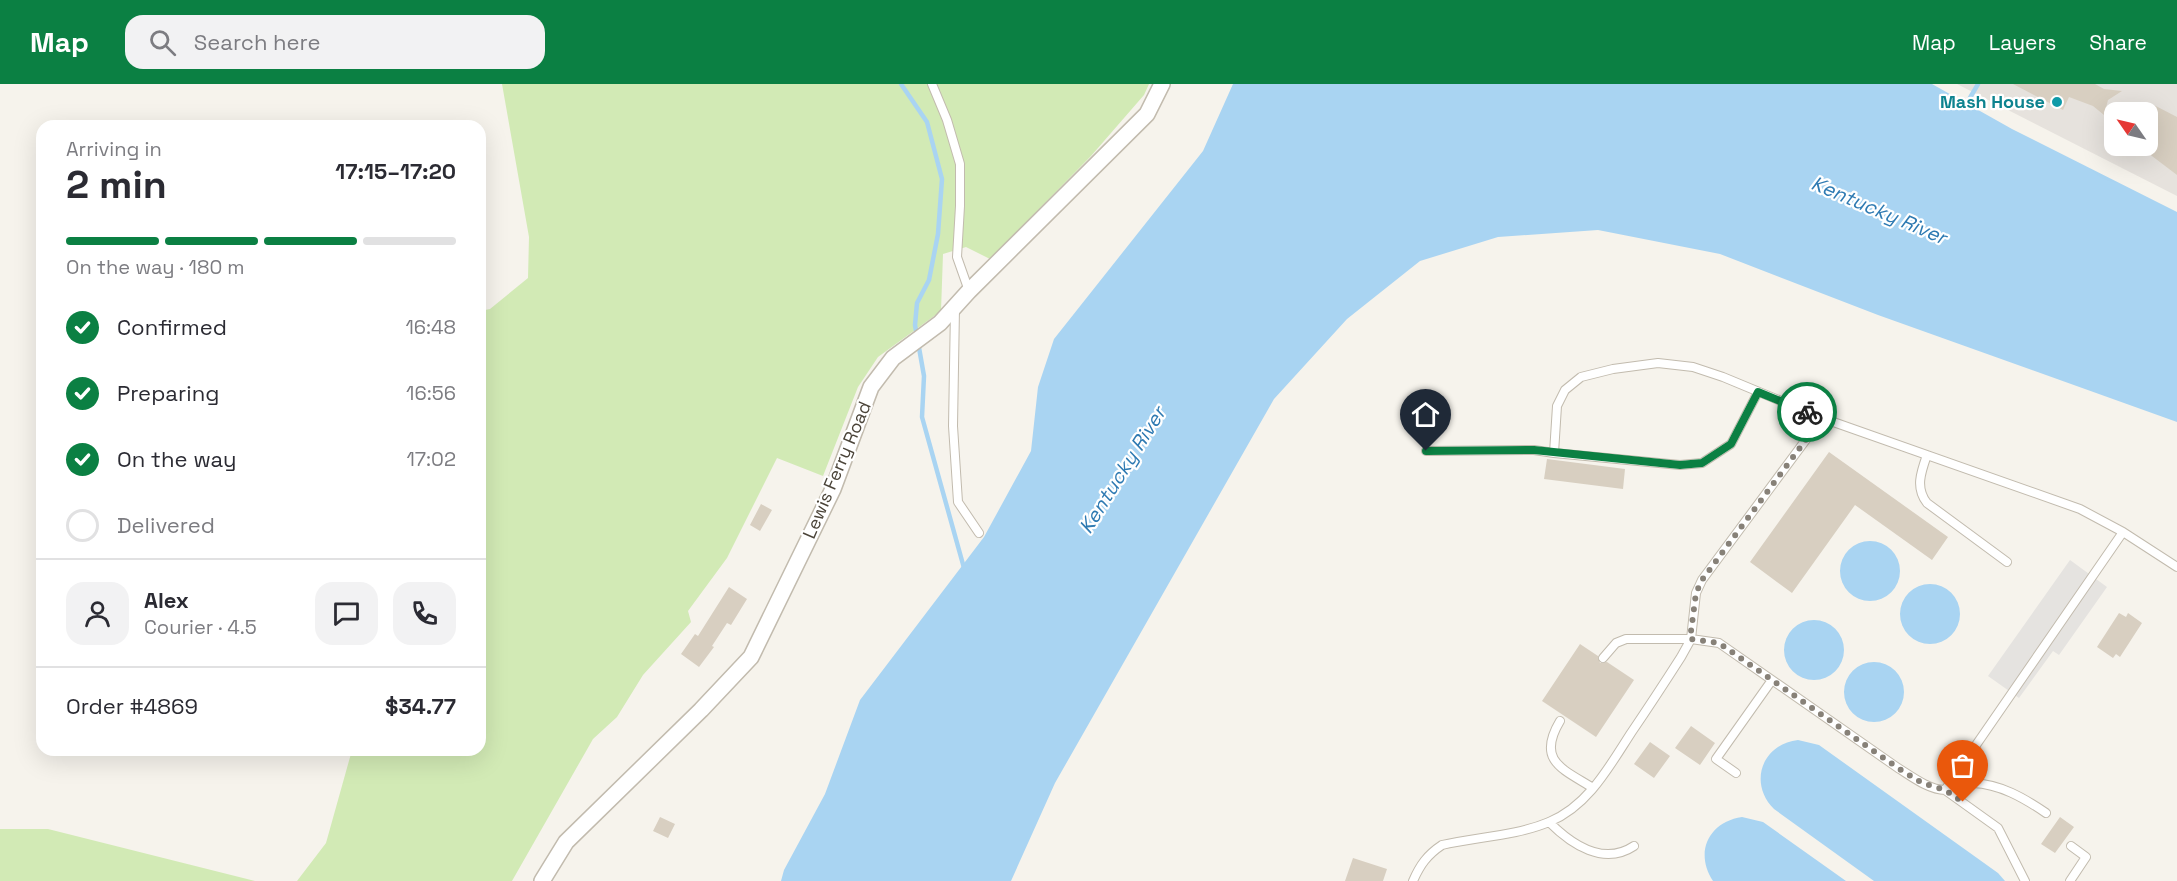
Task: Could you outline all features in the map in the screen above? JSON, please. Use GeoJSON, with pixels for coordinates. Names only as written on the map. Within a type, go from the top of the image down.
{"type":"FeatureCollection","features":[{"type":"Feature","properties":{"kind":"street","name":"Lewis Ferry Road"},"geometry":{"type":"LineString","coordinates":[[542,881],[566,842],[701,710],[751,657],[833,489],[871,387],[893,358],[940,323],[969,291],[1147,114],[1162,84]]}},
{"type":"Feature","properties":{"kind":"lane"},"geometry":{"type":"LineString","coordinates":[[932,84],[947,120],[960,164],[957,257],[969,291]]}},
{"type":"Feature","properties":{"kind":"lane"},"geometry":{"type":"LineString","coordinates":[[955,306],[953,426],[958,502],[978,533]]}},
{"type":"Feature","properties":{"kind":"lane"},"geometry":{"type":"LineString","coordinates":[[1554,453],[1557,406],[1564,390],[1581,377],[1612,369],[1658,363],[1693,367],[1822,418],[2080,509],[2123,532],[2177,567]]}},
{"type":"Feature","properties":{"kind":"lane"},"geometry":{"type":"LineString","coordinates":[[1426,451],[1534,450],[1680,465],[1702,463],[1731,444],[1758,392]]}},
{"type":"Feature","properties":{"kind":"lane"},"geometry":{"type":"LineString","coordinates":[[1413,881],[1419,866],[1431,852],[1442,845],[1549,822],[1569,811],[1593,788],[1682,657],[1690,639],[1696,593],[1702,580],[1822,418]]}},
{"type":"Feature","properties":{"kind":"lane"},"geometry":{"type":"LineString","coordinates":[[1927,455],[1919,486],[1921,496],[1927,503],[2007,561]]}},
{"type":"Feature","properties":{"kind":"lane"},"geometry":{"type":"LineString","coordinates":[[1945,790],[2123,532]]}},
{"type":"Feature","properties":{"kind":"lane"},"geometry":{"type":"LineString","coordinates":[[1603,658],[1616,643],[1626,639],[1690,639],[1719,643],[1898,768],[1922,783],[1945,790],[1998,828],[2025,881]]}},
{"type":"Feature","properties":{"kind":"lane"},"geometry":{"type":"LineString","coordinates":[[1736,773],[1716,759],[1772,680]]}},
{"type":"Feature","properties":{"kind":"lane"},"geometry":{"type":"LineString","coordinates":[[1560,721],[1551,741],[1550,753],[1564,770],[1593,788]]}},
{"type":"Feature","properties":{"kind":"lane"},"geometry":{"type":"LineString","coordinates":[[1945,790],[1970,783],[1997,786],[2046,813]]}},
{"type":"Feature","properties":{"kind":"lane"},"geometry":{"type":"LineString","coordinates":[[1549,822],[1563,836],[1588,850],[1608,855],[1623,853],[1634,846]]}},
{"type":"Feature","properties":{"kind":"lane"},"geometry":{"type":"LineString","coordinates":[[2070,881],[2086,857],[2071,846]]}},
{"type":"Feature","properties":{"kind":"shaded area"},"geometry":{"type":"Polygon","coordinates":[[[1957,84],[2177,84],[2177,196],[1957,84]]]}},
{"type":"Feature","properties":{"kind":"shaded area"},"geometry":{"type":"Polygon","coordinates":[[[2070,560],[2107,587],[2059,655],[2053,651],[2019,698],[1988,676],[2070,560]]]}},
{"type":"Feature","properties":{"kind":"green space"},"geometry":{"type":"Polygon","coordinates":[[[502,84],[1149,84],[1144,95],[1091,156],[990,259],[966,247],[943,254],[941,311],[878,357],[858,387],[823,476],[777,458],[727,558],[688,611],[691,622],[643,675],[617,717],[593,739],[512,881],[297,881],[326,843],[350,756],[486,756],[486,310],[528,278],[529,237],[502,84]]]}},
{"type":"Feature","properties":{"kind":"green space"},"geometry":{"type":"Polygon","coordinates":[[[0,829],[48,829],[255,881],[0,881],[0,829]]]}},
{"type":"Feature","properties":{"kind":"water","name":"Kentucky River"},"geometry":{"type":"Polygon","coordinates":[[[1233,84],[1932,84],[2012,129],[2177,212],[2177,422],[1878,315],[1720,254],[1598,230],[1498,237],[1420,261],[1347,319],[1274,399],[1055,783],[1011,881],[781,881],[784,870],[825,794],[860,700],[984,537],[1031,451],[1038,387],[1054,339],[1203,151],[1233,84]]]}},
{"type":"Feature","properties":{"kind":"water"},"geometry":{"type":"Polygon","coordinates":[[[1864,541],[1876,541],[1892,549],[1898,559],[1900,571],[1898,583],[1892,593],[1876,601],[1864,601],[1848,593],[1840,577],[1840,565],[1848,549],[1864,541]]]}},
{"type":"Feature","properties":{"kind":"water"},"geometry":{"type":"Polygon","coordinates":[[[1924,584],[1936,584],[1947,589],[1955,597],[1960,614],[1958,626],[1947,639],[1936,644],[1924,644],[1913,639],[1905,631],[1900,620],[1900,608],[1905,597],[1913,589],[1924,584]]]}},
{"type":"Feature","properties":{"kind":"water"},"geometry":{"type":"Polygon","coordinates":[[[1808,620],[1820,620],[1831,625],[1839,633],[1844,650],[1842,662],[1831,675],[1820,680],[1808,680],[1797,675],[1789,667],[1784,656],[1784,644],[1789,633],[1797,625],[1808,620]]]}},
{"type":"Feature","properties":{"kind":"water"},"geometry":{"type":"Polygon","coordinates":[[[1868,662],[1880,662],[1891,667],[1899,675],[1904,692],[1902,704],[1891,717],[1880,722],[1868,722],[1857,717],[1849,709],[1844,698],[1844,686],[1849,675],[1857,667],[1868,662]]]}},
{"type":"Feature","properties":{"kind":"water"},"geometry":{"type":"Polygon","coordinates":[[[1798,740],[1819,745],[1998,873],[2005,881],[1874,881],[1774,809],[1766,799],[1761,777],[1763,766],[1775,749],[1798,740]]]}},
{"type":"Feature","properties":{"kind":"water"},"geometry":{"type":"Polygon","coordinates":[[[1742,817],[1763,822],[1846,881],[1713,881],[1707,870],[1705,859],[1708,840],[1721,825],[1742,817]]]}},
{"type":"Feature","properties":{"kind":"building"},"geometry":{"type":"Polygon","coordinates":[[[2013,84],[2095,84],[2104,89],[2122,91],[2107,102],[2104,102],[2104,115],[2093,106],[2069,97],[2063,110],[2013,84]]]}},
{"type":"Feature","properties":{"kind":"building"},"geometry":{"type":"Polygon","coordinates":[[[2158,107],[2177,117],[2177,175],[2152,156],[2158,156],[2158,107]]]}},
{"type":"Feature","properties":{"kind":"building"},"geometry":{"type":"Polygon","coordinates":[[[1829,452],[1948,537],[1932,560],[1855,505],[1792,593],[1750,562],[1829,452]]]}},
{"type":"Feature","properties":{"kind":"building"},"geometry":{"type":"Polygon","coordinates":[[[1547,459],[1625,469],[1623,489],[1544,479],[1547,459]]]}},
{"type":"Feature","properties":{"kind":"building"},"geometry":{"type":"Polygon","coordinates":[[[761,504],[772,510],[760,531],[750,525],[761,504]]]}},
{"type":"Feature","properties":{"kind":"building"},"geometry":{"type":"Polygon","coordinates":[[[729,587],[747,599],[731,625],[727,623],[712,646],[714,647],[699,667],[681,654],[695,634],[698,636],[729,587]]]}},
{"type":"Feature","properties":{"kind":"building"},"geometry":{"type":"Polygon","coordinates":[[[2119,613],[2126,617],[2128,613],[2142,623],[2120,657],[2116,654],[2113,658],[2097,647],[2119,613]]]}},
{"type":"Feature","properties":{"kind":"building"},"geometry":{"type":"Polygon","coordinates":[[[1580,644],[1598,656],[1600,663],[1607,662],[1634,680],[1596,737],[1542,701],[1580,644]]]}},
{"type":"Feature","properties":{"kind":"building"},"geometry":{"type":"Polygon","coordinates":[[[1691,726],[1715,743],[1700,765],[1675,748],[1691,726]]]}},
{"type":"Feature","properties":{"kind":"building"},"geometry":{"type":"Polygon","coordinates":[[[1650,742],[1670,756],[1654,778],[1634,764],[1650,742]]]}},
{"type":"Feature","properties":{"kind":"building"},"geometry":{"type":"Polygon","coordinates":[[[660,817],[675,824],[668,838],[653,831],[660,817]]]}},
{"type":"Feature","properties":{"kind":"building"},"geometry":{"type":"Polygon","coordinates":[[[2060,817],[2074,827],[2055,853],[2041,844],[2060,817]]]}},
{"type":"Feature","properties":{"kind":"building"},"geometry":{"type":"Polygon","coordinates":[[[1353,858],[1387,869],[1383,881],[1345,881],[1353,858]]]}},
{"type":"Feature","properties":{"kind":"waterway"},"geometry":{"type":"LineString","coordinates":[[901,84],[927,122],[942,179],[938,234],[929,280],[917,303],[915,325],[924,376],[922,417],[964,568]]}},
{"type":"Feature","properties":{"kind":"waterway"},"geometry":{"type":"LineString","coordinates":[[1967,103],[1978,84]]}},
{"type":"Feature","properties":{"kind":"way so far"},"geometry":{"type":"LineString","coordinates":[[1807,412],[1822,418],[1702,580],[1696,593],[1690,639],[1719,643],[1898,768],[1922,783],[1945,790],[1963,802]]}},
{"type":"Feature","properties":{"kind":"place","name":"Mash House"},"geometry":{"type":"Point","coordinates":[2057,102]}},
{"type":"Feature","properties":{"kind":"route"},"geometry":{"type":"LineString","coordinates":[[1426,451],[1534,450],[1680,465],[1702,463],[1731,444],[1758,392],[1807,412]]}}]}
